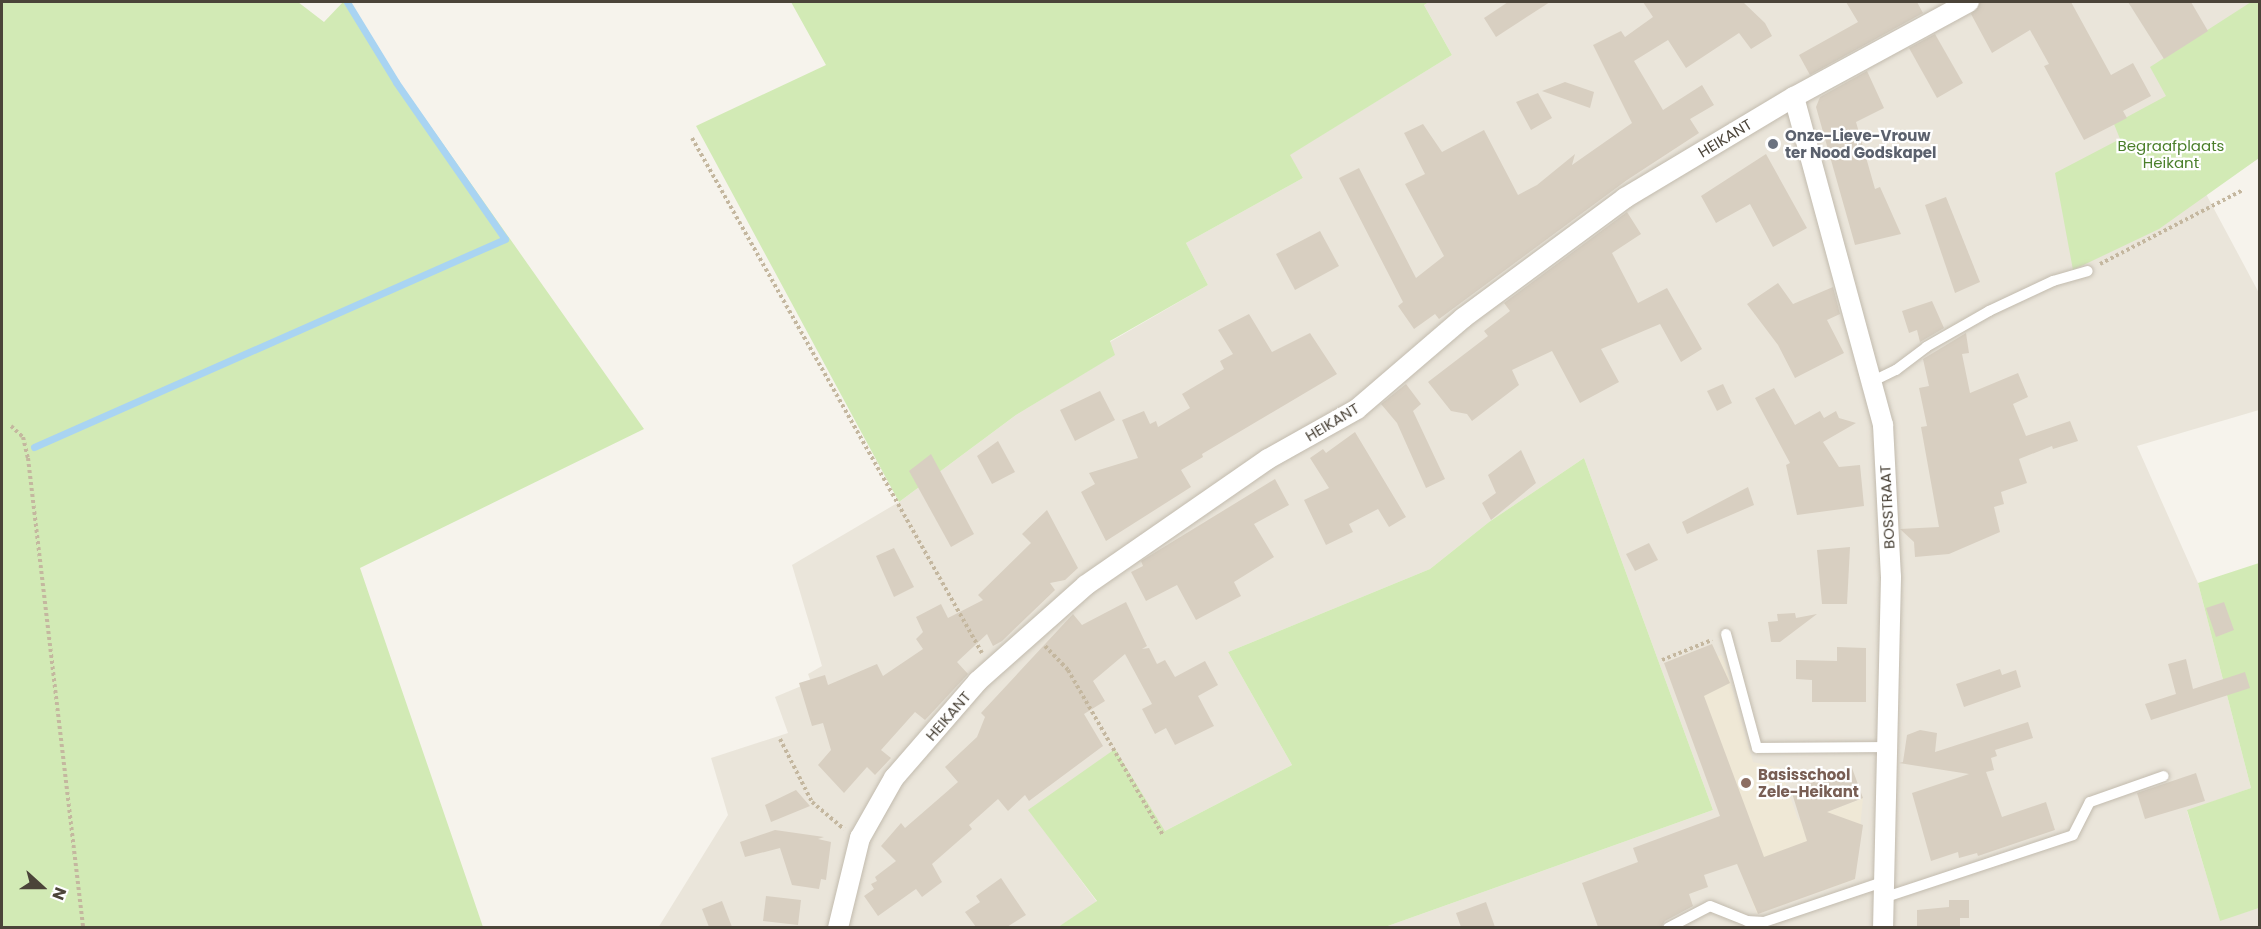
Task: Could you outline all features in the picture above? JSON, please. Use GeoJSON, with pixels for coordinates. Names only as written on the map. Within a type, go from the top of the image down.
{"type":"FeatureCollection","features":[{"type":"Feature","properties":{"kind":"street","name":"HEIKANT"},"geometry":{"type":"LineString","coordinates":[[838,927],[860,838],[879,800],[991,669],[1086,585],[1163,529],[1268,459],[1357,409],[1463,318],[1625,198],[1794,97],[1969,2]]}},
{"type":"Feature","properties":{"kind":"street","name":"BOSSTRAAT"},"geometry":{"type":"LineString","coordinates":[[1794,97],[1882,425],[1891,577],[1883,927]]}},
{"type":"Feature","properties":{"kind":"lane"},"geometry":{"type":"LineString","coordinates":[[1871,381],[1896,370],[1926,347],[1989,310],[2054,281],[2088,271]]}},
{"type":"Feature","properties":{"kind":"lane"},"geometry":{"type":"LineString","coordinates":[[1726,634],[1758,748],[1886,747]]}},
{"type":"Feature","properties":{"kind":"lane"},"geometry":{"type":"LineString","coordinates":[[1668,927],[1710,906],[1747,921],[1764,922],[2073,835],[2091,802],[2164,776]]}},
{"type":"Feature","properties":{"kind":"path"},"geometry":{"type":"LineString","coordinates":[[692,138],[991,669]]}},
{"type":"Feature","properties":{"kind":"path"},"geometry":{"type":"LineString","coordinates":[[2088,271],[2243,190]]}},
{"type":"Feature","properties":{"kind":"path"},"geometry":{"type":"LineString","coordinates":[[11,426],[22,437],[28,458],[83,927]]}},
{"type":"Feature","properties":{"kind":"path"},"geometry":{"type":"LineString","coordinates":[[1032,633],[1068,670],[1163,835]]}},
{"type":"Feature","properties":{"kind":"path"},"geometry":{"type":"LineString","coordinates":[[1662,660],[1726,634]]}},
{"type":"Feature","properties":{"kind":"path"},"geometry":{"type":"LineString","coordinates":[[780,739],[812,802],[836,825]]}},
{"type":"Feature","properties":{"kind":"shaded area"},"geometry":{"type":"Polygon","coordinates":[[[1429,2],[2259,2],[2259,158],[2206,194],[2259,293],[2259,410],[2137,446],[2198,583],[2251,788],[2187,811],[2220,920],[2259,908],[2259,927],[1385,927],[1713,810],[1584,458],[1489,522],[1430,569],[1228,652],[1292,765],[1165,831],[1029,810],[1097,902],[1058,927],[658,928],[728,815],[711,758],[788,733],[775,697],[811,682],[808,674],[822,666],[792,565],[899,502],[1016,415],[1114,355],[1110,342],[1208,285],[1186,243],[1303,178],[1289,155],[1452,55],[1424,5],[1429,2]]]}},
{"type":"Feature","properties":{"kind":"shaded area","name":"Basisschool Zele-Heikant"},"geometry":{"type":"Polygon","coordinates":[[[1712,644],[1716,657],[1721,655],[1725,663],[1753,762],[1780,768],[1798,819],[1801,822],[1863,798],[1855,879],[1757,914],[1664,663],[1712,644]]]}},
{"type":"Feature","properties":{"kind":"green space"},"geometry":{"type":"Polygon","coordinates":[[[2,2],[298,2],[324,22],[343,2],[644,429],[360,568],[483,927],[2,927],[2,2]]]}},
{"type":"Feature","properties":{"kind":"green space"},"geometry":{"type":"Polygon","coordinates":[[[791,2],[1429,2],[1424,5],[1452,55],[1290,155],[1303,178],[1186,243],[1208,285],[1110,341],[1115,355],[1016,415],[899,502],[696,126],[826,65],[791,2]]]}},
{"type":"Feature","properties":{"kind":"green space","name":"Begraafplaats Heikant"},"geometry":{"type":"Polygon","coordinates":[[[2251,2],[2259,2],[2259,158],[2159,229],[2073,270],[2055,173],[2120,139],[2114,124],[2166,96],[2150,67],[2251,2]]]}},
{"type":"Feature","properties":{"kind":"green space"},"geometry":{"type":"Polygon","coordinates":[[[1584,458],[1713,810],[1385,927],[1058,927],[1097,901],[1028,810],[1115,749],[1165,831],[1292,765],[1228,652],[1430,569],[1489,522],[1584,458]]]}},
{"type":"Feature","properties":{"kind":"green space"},"geometry":{"type":"Polygon","coordinates":[[[2259,563],[2259,908],[2220,921],[2187,810],[2251,788],[2198,583],[2259,563]]]}},
{"type":"Feature","properties":{"kind":"building"},"geometry":{"type":"Polygon","coordinates":[[[1508,2],[1550,2],[1496,37],[1484,18],[1508,2]]]}},
{"type":"Feature","properties":{"kind":"building"},"geometry":{"type":"Polygon","coordinates":[[[1643,2],[1743,2],[1765,23],[1772,36],[1751,49],[1739,33],[1686,68],[1668,40],[1634,61],[1663,110],[1702,85],[1714,105],[1690,119],[1699,133],[1627,180],[1439,319],[1435,314],[1414,329],[1398,306],[1403,302],[1339,178],[1359,168],[1416,278],[1444,256],[1405,184],[1425,174],[1404,133],[1423,124],[1442,152],[1484,130],[1518,195],[1537,185],[1575,154],[1572,165],[1632,123],[1593,45],[1621,31],[1625,37],[1653,17],[1643,2]]]}},
{"type":"Feature","properties":{"kind":"building"},"geometry":{"type":"Polygon","coordinates":[[[1846,2],[1917,2],[1923,13],[1810,75],[1799,55],[1858,22],[1846,2]]]}},
{"type":"Feature","properties":{"kind":"building"},"geometry":{"type":"Polygon","coordinates":[[[1981,2],[2071,2],[2111,75],[2133,63],[2151,96],[2123,111],[2127,118],[2084,140],[2044,66],[2049,64],[2030,30],[1992,53],[1971,14],[1981,2]]]}},
{"type":"Feature","properties":{"kind":"building"},"geometry":{"type":"Polygon","coordinates":[[[2128,2],[2191,2],[2208,31],[2164,59],[2128,2]]]}},
{"type":"Feature","properties":{"kind":"building"},"geometry":{"type":"Polygon","coordinates":[[[1935,34],[1963,83],[1937,98],[1909,48],[1935,34]]]}},
{"type":"Feature","properties":{"kind":"building"},"geometry":{"type":"Polygon","coordinates":[[[1867,71],[1884,108],[1856,122],[1875,189],[1880,187],[1901,234],[1855,245],[1816,107],[1820,97],[1867,71]]]}},
{"type":"Feature","properties":{"kind":"building"},"geometry":{"type":"Polygon","coordinates":[[[1565,82],[1594,92],[1590,108],[1542,91],[1565,82]]]}},
{"type":"Feature","properties":{"kind":"building"},"geometry":{"type":"Polygon","coordinates":[[[1538,93],[1552,118],[1531,130],[1516,102],[1538,93]]]}},
{"type":"Feature","properties":{"kind":"building"},"geometry":{"type":"Polygon","coordinates":[[[1766,154],[1807,228],[1773,247],[1750,204],[1716,223],[1701,196],[1766,154]]]}},
{"type":"Feature","properties":{"kind":"building"},"geometry":{"type":"Polygon","coordinates":[[[1946,197],[1980,282],[1955,293],[1925,205],[1946,197]]]}},
{"type":"Feature","properties":{"kind":"building"},"geometry":{"type":"Polygon","coordinates":[[[1627,212],[1641,234],[1612,253],[1638,303],[1667,288],[1702,349],[1681,362],[1660,324],[1601,349],[1619,382],[1580,403],[1552,351],[1512,370],[1519,385],[1472,421],[1467,414],[1451,411],[1428,382],[1488,336],[1484,331],[1510,311],[1504,303],[1627,212]]]}},
{"type":"Feature","properties":{"kind":"building"},"geometry":{"type":"Polygon","coordinates":[[[1320,231],[1339,266],[1295,290],[1276,254],[1320,231]]]}},
{"type":"Feature","properties":{"kind":"building"},"geometry":{"type":"Polygon","coordinates":[[[1778,283],[1793,304],[1833,287],[1840,314],[1827,320],[1844,353],[1795,378],[1778,345],[1747,304],[1778,283]]]}},
{"type":"Feature","properties":{"kind":"building"},"geometry":{"type":"Polygon","coordinates":[[[1932,301],[1944,328],[1920,342],[1917,330],[1909,333],[1902,311],[1932,301]]]}},
{"type":"Feature","properties":{"kind":"building"},"geometry":{"type":"Polygon","coordinates":[[[1249,314],[1272,352],[1310,333],[1337,374],[1202,454],[1203,457],[1181,470],[1191,487],[1106,541],[1081,492],[1095,484],[1089,473],[1138,458],[1122,420],[1144,411],[1150,424],[1156,421],[1158,427],[1190,408],[1182,394],[1224,369],[1220,361],[1233,354],[1218,330],[1249,314]]]}},
{"type":"Feature","properties":{"kind":"building"},"geometry":{"type":"Polygon","coordinates":[[[1966,333],[1969,353],[1962,354],[1970,393],[2018,373],[2028,397],[2013,404],[2026,436],[2070,421],[2078,441],[2053,449],[2052,446],[2019,459],[2027,483],[2001,492],[2004,504],[1994,507],[2000,532],[1949,554],[1915,557],[1914,542],[1900,529],[1939,527],[1921,427],[1927,426],[1919,388],[1929,386],[1923,359],[1966,333]]]}},
{"type":"Feature","properties":{"kind":"building"},"geometry":{"type":"Polygon","coordinates":[[[1406,384],[1421,404],[1413,411],[1445,479],[1426,488],[1397,423],[1381,404],[1406,384]]]}},
{"type":"Feature","properties":{"kind":"building"},"geometry":{"type":"Polygon","coordinates":[[[1723,384],[1732,403],[1717,411],[1707,391],[1723,384]]]}},
{"type":"Feature","properties":{"kind":"building"},"geometry":{"type":"Polygon","coordinates":[[[1774,388],[1795,425],[1820,411],[1824,418],[1836,411],[1839,418],[1856,423],[1823,442],[1839,467],[1860,465],[1864,506],[1797,515],[1786,465],[1790,463],[1755,398],[1774,388]]]}},
{"type":"Feature","properties":{"kind":"building"},"geometry":{"type":"Polygon","coordinates":[[[1100,391],[1115,420],[1075,441],[1060,410],[1100,391]]]}},
{"type":"Feature","properties":{"kind":"building"},"geometry":{"type":"Polygon","coordinates":[[[1355,432],[1406,517],[1389,527],[1378,509],[1349,524],[1353,532],[1326,545],[1304,500],[1329,488],[1310,458],[1323,449],[1326,453],[1355,432]]]}},
{"type":"Feature","properties":{"kind":"building"},"geometry":{"type":"Polygon","coordinates":[[[998,441],[1015,472],[992,484],[977,456],[998,441]]]}},
{"type":"Feature","properties":{"kind":"building"},"geometry":{"type":"Polygon","coordinates":[[[1521,450],[1536,483],[1491,520],[1482,503],[1496,493],[1488,475],[1521,450]]]}},
{"type":"Feature","properties":{"kind":"building"},"geometry":{"type":"Polygon","coordinates":[[[931,454],[974,534],[951,547],[909,471],[931,454]]]}},
{"type":"Feature","properties":{"kind":"building"},"geometry":{"type":"Polygon","coordinates":[[[1275,479],[1289,505],[1254,524],[1274,557],[1234,582],[1241,596],[1196,620],[1177,585],[1146,601],[1131,572],[1143,566],[1141,561],[1275,479]]]}},
{"type":"Feature","properties":{"kind":"building"},"geometry":{"type":"Polygon","coordinates":[[[1748,487],[1754,505],[1687,534],[1682,522],[1748,487]]]}},
{"type":"Feature","properties":{"kind":"building"},"geometry":{"type":"Polygon","coordinates":[[[1047,510],[1078,568],[1065,580],[1050,583],[1055,590],[1002,641],[993,646],[987,634],[957,662],[968,674],[925,720],[915,712],[881,750],[891,758],[875,775],[867,767],[844,793],[818,765],[831,750],[823,723],[812,726],[799,683],[825,675],[828,685],[877,664],[883,676],[923,649],[916,639],[923,632],[916,617],[941,604],[948,618],[983,600],[978,595],[1031,543],[1022,534],[1047,510]]]}},
{"type":"Feature","properties":{"kind":"building"},"geometry":{"type":"Polygon","coordinates":[[[1649,543],[1658,560],[1635,571],[1626,554],[1649,543]]]}},
{"type":"Feature","properties":{"kind":"building"},"geometry":{"type":"Polygon","coordinates":[[[1850,547],[1847,604],[1822,604],[1817,550],[1850,547]]]}},
{"type":"Feature","properties":{"kind":"building"},"geometry":{"type":"Polygon","coordinates":[[[894,548],[914,587],[894,597],[876,556],[894,548]]]}},
{"type":"Feature","properties":{"kind":"building"},"geometry":{"type":"Polygon","coordinates":[[[1126,602],[1147,646],[1142,649],[1149,648],[1157,664],[1165,660],[1175,677],[1205,661],[1218,685],[1198,696],[1214,726],[1175,745],[1166,728],[1155,734],[1142,709],[1152,704],[1125,654],[1093,681],[1105,701],[1084,714],[1103,746],[1029,801],[1025,795],[1008,811],[998,799],[969,825],[972,829],[932,864],[942,882],[922,897],[916,889],[878,916],[864,896],[874,889],[871,884],[877,881],[875,877],[896,861],[881,846],[901,823],[905,828],[958,782],[945,767],[977,737],[985,717],[981,713],[1073,614],[1082,625],[1126,602]]]}},
{"type":"Feature","properties":{"kind":"building"},"geometry":{"type":"Polygon","coordinates":[[[2224,602],[2234,630],[2216,637],[2206,608],[2224,602]]]}},
{"type":"Feature","properties":{"kind":"building"},"geometry":{"type":"Polygon","coordinates":[[[1795,613],[1796,618],[1817,614],[1780,642],[1771,642],[1768,622],[1778,621],[1777,614],[1795,613]]]}},
{"type":"Feature","properties":{"kind":"building"},"geometry":{"type":"Polygon","coordinates":[[[1712,644],[1730,683],[1704,696],[1764,857],[1807,841],[1791,790],[1852,768],[1863,798],[1827,812],[1863,825],[1855,879],[1758,914],[1737,864],[1704,875],[1708,887],[1689,894],[1693,906],[1665,921],[1661,927],[1598,927],[1582,883],[1638,862],[1633,848],[1720,816],[1664,663],[1712,644]]]}},
{"type":"Feature","properties":{"kind":"building"},"geometry":{"type":"Polygon","coordinates":[[[1837,647],[1866,648],[1866,702],[1812,702],[1812,680],[1796,679],[1796,660],[1837,661],[1837,647]]]}},
{"type":"Feature","properties":{"kind":"building"},"geometry":{"type":"Polygon","coordinates":[[[2186,659],[2193,689],[2245,672],[2250,688],[2151,720],[2145,704],[2176,694],[2168,664],[2186,659]]]}},
{"type":"Feature","properties":{"kind":"building"},"geometry":{"type":"Polygon","coordinates":[[[2000,669],[2002,675],[2016,670],[2021,687],[1964,707],[1956,684],[2000,669]]]}},
{"type":"Feature","properties":{"kind":"building"},"geometry":{"type":"Polygon","coordinates":[[[2028,722],[2033,738],[1995,750],[1997,756],[1991,758],[1994,770],[1986,772],[2002,817],[2046,802],[2055,830],[1978,856],[1977,853],[1959,858],[1958,852],[1931,861],[1912,793],[1969,774],[1899,763],[1903,762],[1907,735],[1920,730],[1937,733],[1935,752],[2028,722]]]}},
{"type":"Feature","properties":{"kind":"building"},"geometry":{"type":"Polygon","coordinates":[[[2196,773],[2205,801],[2145,819],[2137,793],[2196,773]]]}},
{"type":"Feature","properties":{"kind":"building"},"geometry":{"type":"Polygon","coordinates":[[[796,790],[810,806],[771,822],[765,805],[796,790]]]}},
{"type":"Feature","properties":{"kind":"building"},"geometry":{"type":"Polygon","coordinates":[[[775,830],[824,837],[818,839],[831,842],[826,880],[821,879],[819,889],[792,885],[780,848],[745,857],[740,842],[775,830]]]}},
{"type":"Feature","properties":{"kind":"building"},"geometry":{"type":"Polygon","coordinates":[[[1001,878],[1026,915],[1007,927],[976,927],[965,912],[980,902],[976,896],[1001,878]]]}},
{"type":"Feature","properties":{"kind":"building"},"geometry":{"type":"Polygon","coordinates":[[[766,896],[801,900],[798,925],[763,921],[766,896]]]}},
{"type":"Feature","properties":{"kind":"building"},"geometry":{"type":"Polygon","coordinates":[[[1949,900],[1969,900],[1969,918],[1960,918],[1960,927],[1917,927],[1917,910],[1949,907],[1949,900]]]}},
{"type":"Feature","properties":{"kind":"building"},"geometry":{"type":"Polygon","coordinates":[[[722,901],[732,927],[709,927],[702,909],[722,901]]]}},
{"type":"Feature","properties":{"kind":"building"},"geometry":{"type":"Polygon","coordinates":[[[1486,902],[1495,927],[1461,927],[1456,913],[1486,902]]]}},
{"type":"Feature","properties":{"kind":"waterway"},"geometry":{"type":"LineString","coordinates":[[34,447],[505,239],[396,82],[347,2]]}},
{"type":"Feature","properties":{"kind":"place","name":"Onze-Lieve-Vrouw ter Nood Godskapel"},"geometry":{"type":"Point","coordinates":[1773,144]}},
{"type":"Feature","properties":{"kind":"place","name":"Basisschool Zele-Heikant"},"geometry":{"type":"Point","coordinates":[1746,783]}}]}
